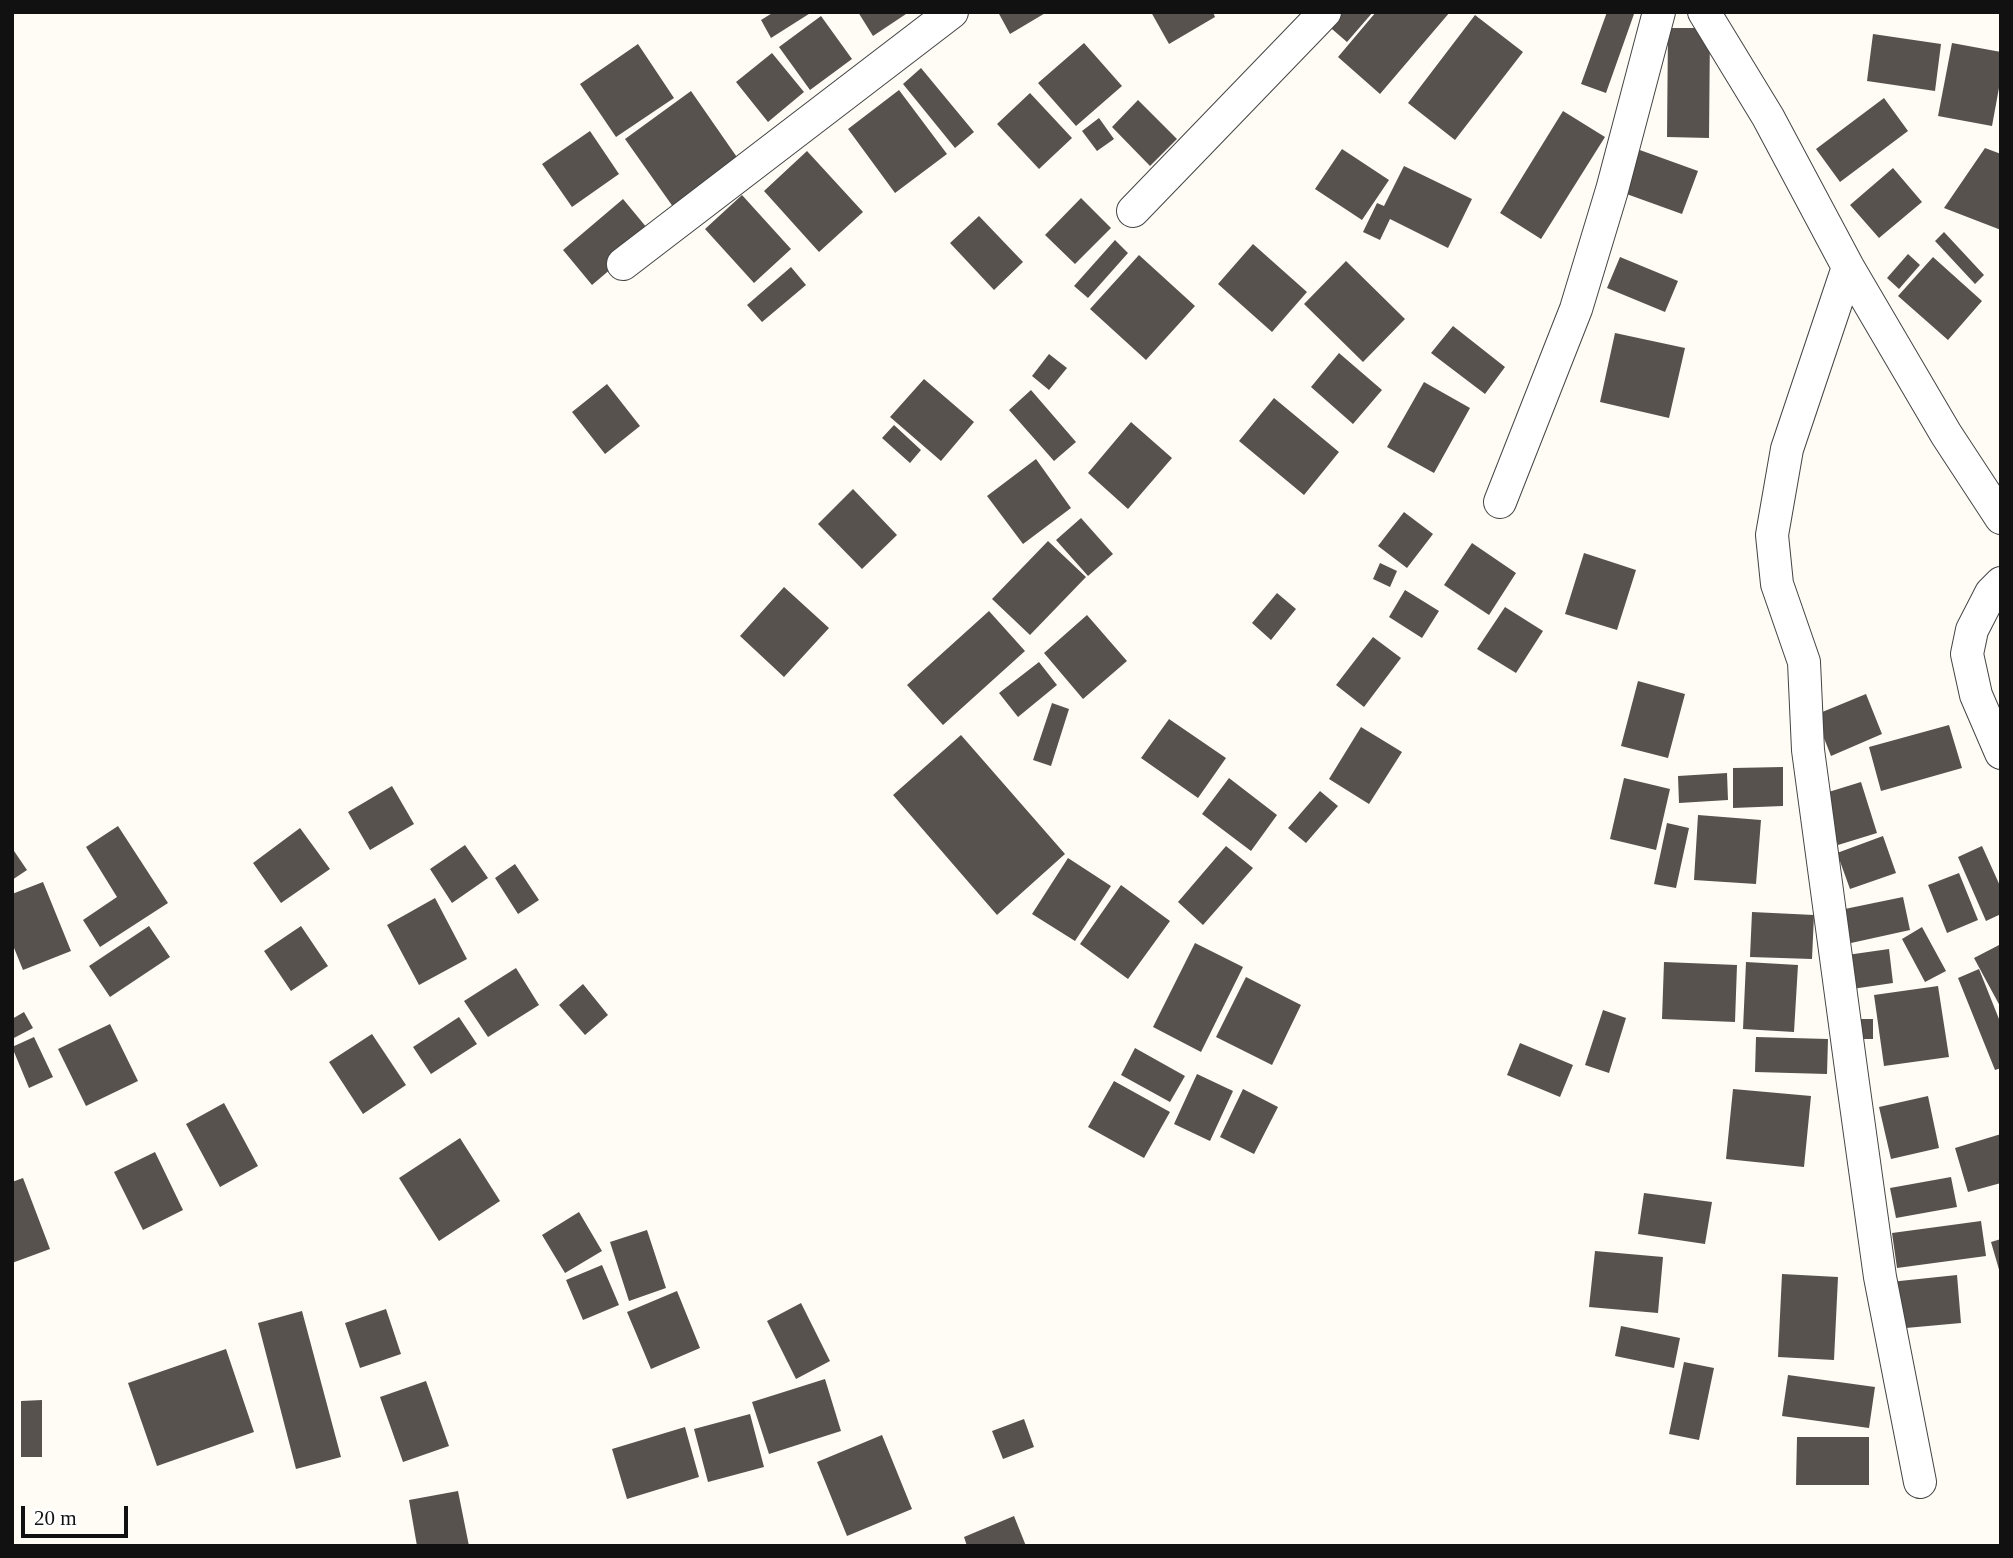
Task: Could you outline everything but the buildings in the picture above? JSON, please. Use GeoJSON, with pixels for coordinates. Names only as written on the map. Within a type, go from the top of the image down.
{"type":"FeatureCollection","features":[{"type":"Feature","properties":{"kind":"street"},"geometry":{"type":"LineString","coordinates":[[623,264],[952,12]]}},
{"type":"Feature","properties":{"kind":"street"},"geometry":{"type":"LineString","coordinates":[[1133,211],[1325,12]]}},
{"type":"Feature","properties":{"kind":"street"},"geometry":{"type":"LineString","coordinates":[[1500,502],[1576,309],[1612,190],[1659,12]]}},
{"type":"Feature","properties":{"kind":"street"},"geometry":{"type":"LineString","coordinates":[[1704,12],[1768,117],[1848,267],[1946,434],[2001,518]]}},
{"type":"Feature","properties":{"kind":"street"},"geometry":{"type":"LineString","coordinates":[[1848,267],[1787,449],[1772,535],[1777,584],[1804,662],[1808,750],[1880,1277],[1920,1482]]}},
{"type":"Feature","properties":{"kind":"street"},"geometry":{"type":"LineString","coordinates":[[2001,583],[1991,593],[1972,630],[1967,653],[1976,695],[2001,753]]}}]}
